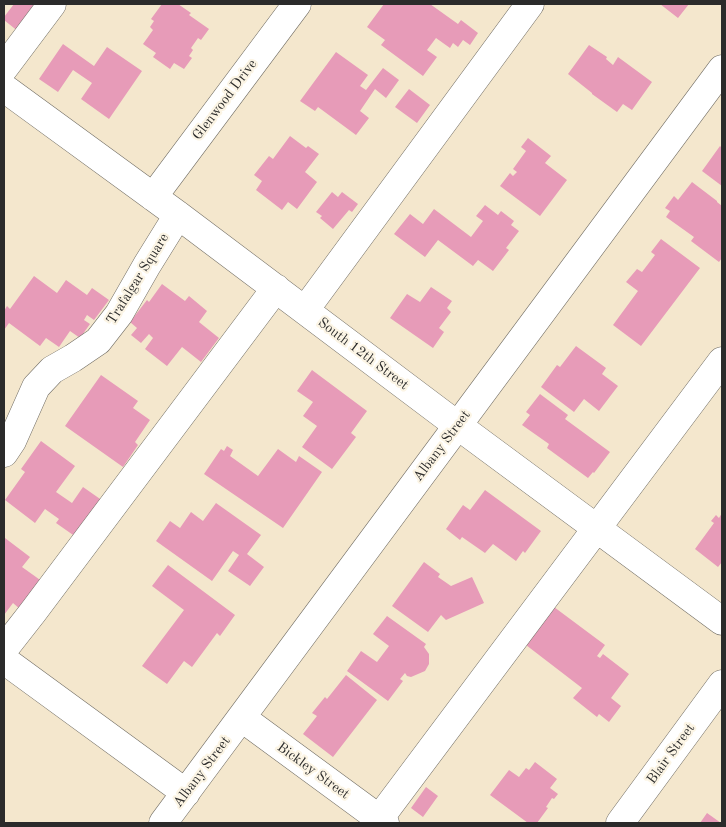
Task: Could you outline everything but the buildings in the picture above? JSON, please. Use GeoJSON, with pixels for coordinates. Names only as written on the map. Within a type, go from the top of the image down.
{"type":"FeatureCollection","features":[{"type":"Feature","properties":{"kind":"street"},"geometry":{"type":"LineString","coordinates":[[4,68],[52,4]]}},
{"type":"Feature","properties":{"kind":"street","name":"Glenwood Drive"},"geometry":{"type":"LineString","coordinates":[[153,197],[297,4]]}},
{"type":"Feature","properties":{"kind":"street"},"geometry":{"type":"LineString","coordinates":[[305,310],[530,4]]}},
{"type":"Feature","properties":{"kind":"street","name":"Albany Street"},"geometry":{"type":"LineString","coordinates":[[163,823],[722,69]]}},
{"type":"Feature","properties":{"kind":"street","name":"South 12th Street"},"geometry":{"type":"LineString","coordinates":[[4,88],[178,215],[457,426],[722,621]]}},
{"type":"Feature","properties":{"kind":"street","name":"Trafalgar Square"},"geometry":{"type":"LineString","coordinates":[[4,453],[12,441],[36,387],[52,370],[98,341],[120,314],[146,265],[178,215]]}},
{"type":"Feature","properties":{"kind":"street"},"geometry":{"type":"LineString","coordinates":[[4,649],[276,288]]}},
{"type":"Feature","properties":{"kind":"street"},"geometry":{"type":"LineString","coordinates":[[382,821],[722,361]]}},
{"type":"Feature","properties":{"kind":"street"},"geometry":{"type":"LineString","coordinates":[[4,660],[186,793]]}},
{"type":"Feature","properties":{"kind":"street","name":"Blair Street"},"geometry":{"type":"LineString","coordinates":[[620,823],[722,684]]}},
{"type":"Feature","properties":{"kind":"street","name":"Bickley Street"},"geometry":{"type":"LineString","coordinates":[[242,718],[382,821]]}}]}
